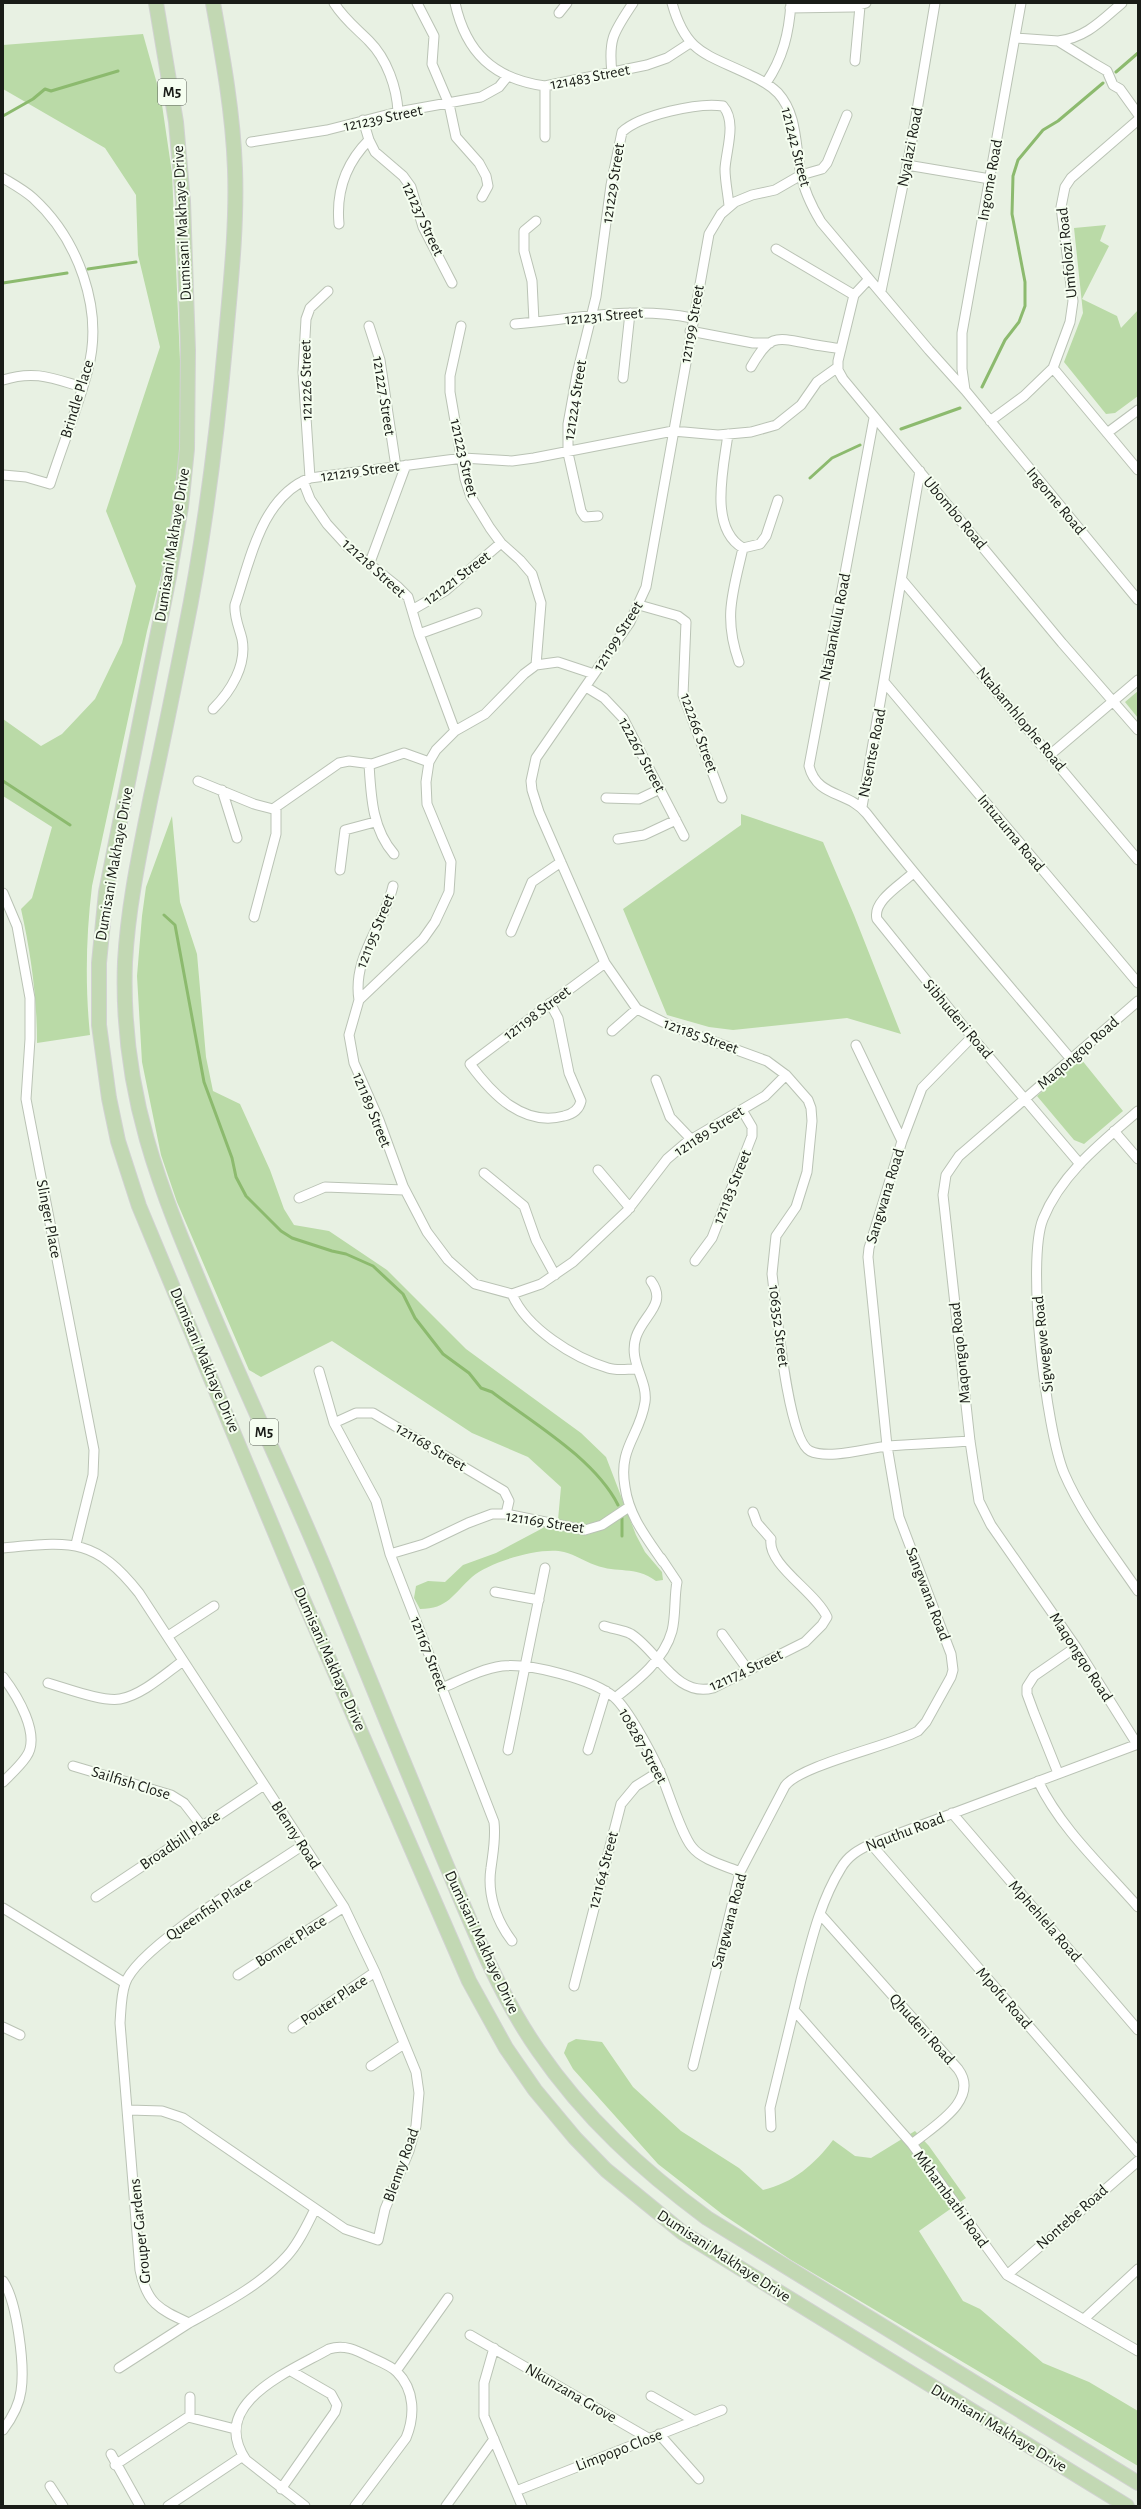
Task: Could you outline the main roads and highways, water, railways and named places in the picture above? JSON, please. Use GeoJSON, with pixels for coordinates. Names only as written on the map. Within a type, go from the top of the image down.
{"type":"FeatureCollection","features":[{"type":"Feature","properties":{"kind":"main road","name":"Dumisani Makhaye Drive"},"geometry":{"type":"LineString","coordinates":[[156,3],[176,122],[183,201],[188,350],[187,450],[181,507],[169,578],[106,892],[99,964],[100,1025],[109,1098],[118,1141],[139,1206],[296,1583],[469,1981],[506,2048],[535,2090],[574,2138],[606,2170],[683,2232],[1127,2506]]}},
{"type":"Feature","properties":{"kind":"main road","name":"Dumisani Makhaye Drive"},"geometry":{"type":"LineString","coordinates":[[213,3],[230,111],[235,169],[233,254],[219,417],[201,547],[138,857],[125,962],[126,1020],[132,1077],[145,1140],[161,1188],[231,1358],[324,1569],[381,1710],[489,1964],[520,2022],[555,2073],[595,2122],[642,2168],[707,2218],[1138,2483]]}},
{"type":"Feature","properties":{"kind":"waterway"},"geometry":{"type":"LineString","coordinates":[[1116,72],[1138,53]]}},
{"type":"Feature","properties":{"kind":"waterway"},"geometry":{"type":"LineString","coordinates":[[3,116],[33,99],[45,89],[51,91],[118,71]]}},
{"type":"Feature","properties":{"kind":"waterway"},"geometry":{"type":"LineString","coordinates":[[982,387],[1005,340],[1019,322],[1025,306],[1025,282],[1012,214],[1013,176],[1018,160],[1043,130],[1058,121],[1103,83]]}},
{"type":"Feature","properties":{"kind":"waterway"},"geometry":{"type":"LineString","coordinates":[[88,269],[136,262]]}},
{"type":"Feature","properties":{"kind":"waterway"},"geometry":{"type":"LineString","coordinates":[[3,283],[67,273]]}},
{"type":"Feature","properties":{"kind":"waterway"},"geometry":{"type":"LineString","coordinates":[[901,429],[960,408]]}},
{"type":"Feature","properties":{"kind":"waterway"},"geometry":{"type":"LineString","coordinates":[[810,478],[832,458],[860,445]]}},
{"type":"Feature","properties":{"kind":"waterway"},"geometry":{"type":"LineString","coordinates":[[3,781],[70,825]]}},
{"type":"Feature","properties":{"kind":"waterway"},"geometry":{"type":"LineString","coordinates":[[164,915],[175,925],[204,1082],[232,1158],[236,1177],[246,1196],[281,1231],[292,1238],[346,1254],[373,1266],[403,1294],[415,1318],[443,1354],[469,1373],[481,1388],[492,1392],[544,1429],[579,1457],[608,1488],[618,1505]]}},
{"type":"Feature","properties":{"kind":"waterway"},"geometry":{"type":"LineString","coordinates":[[622,1518],[622,1536]]}}]}
